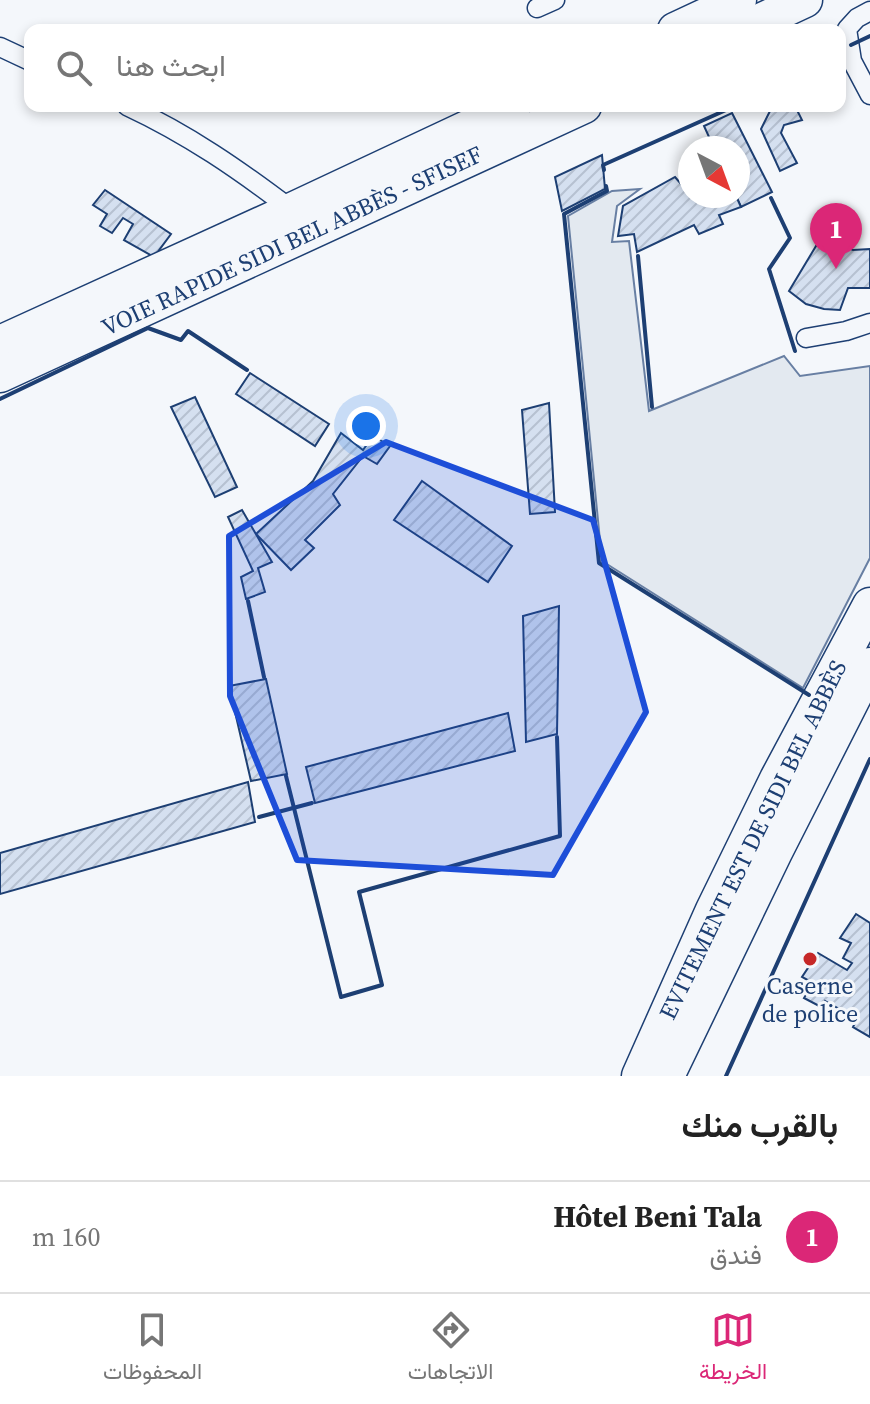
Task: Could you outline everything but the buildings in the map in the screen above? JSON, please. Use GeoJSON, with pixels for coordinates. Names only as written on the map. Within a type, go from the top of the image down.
{"type":"FeatureCollection","features":[{"type":"Feature","properties":{"kind":"highway"},"geometry":{"type":"LineString","coordinates":[[688,24],[739,0]]}},
{"type":"Feature","properties":{"kind":"highway"},"geometry":{"type":"LineString","coordinates":[[754,24],[805,0]]}},
{"type":"Feature","properties":{"kind":"highway","name":"VOIE RAPIDE SIDI BEL ABBÈS - SFISEF"},"geometry":{"type":"LineString","coordinates":[[0,375],[292,210],[501,112]]}},
{"type":"Feature","properties":{"kind":"highway","name":"VOIE RAPIDE SIDI BEL ABBÈS - SFISEF"},"geometry":{"type":"LineString","coordinates":[[0,343],[154,289],[570,112]]}},
{"type":"Feature","properties":{"kind":"highway","name":"EVITEMENT EST DE SIDI BEL ABBÈS"},"geometry":{"type":"LineString","coordinates":[[639,1076],[713,910],[777,779],[870,605]]}},
{"type":"Feature","properties":{"kind":"highway","name":"EVITEMENT EST DE SIDI BEL ABBÈS"},"geometry":{"type":"LineString","coordinates":[[667,1076],[870,665]]}},
{"type":"Feature","properties":{"kind":"street"},"geometry":{"type":"LineString","coordinates":[[537,8],[555,0]]}},
{"type":"Feature","properties":{"kind":"street"},"geometry":{"type":"LineString","coordinates":[[870,11],[857,18],[847,29],[852,61],[865,74],[870,95]]}},
{"type":"Feature","properties":{"kind":"street"},"geometry":{"type":"LineString","coordinates":[[0,47],[24,58]]}},
{"type":"Feature","properties":{"kind":"street"},"geometry":{"type":"LineString","coordinates":[[139,112],[189,137],[292,210]]}},
{"type":"Feature","properties":{"kind":"street"},"geometry":{"type":"LineString","coordinates":[[806,338],[870,323]]}},
{"type":"Feature","properties":{"kind":"highlighted area"},"geometry":{"type":"Polygon","coordinates":[[[386,442],[593,520],[646,712],[553,875],[297,860],[230,696],[229,536],[386,442]]]}},
{"type":"Feature","properties":{"kind":"shaded area"},"geometry":{"type":"Polygon","coordinates":[[[640,189],[617,206],[612,242],[629,241],[649,411],[784,356],[800,376],[870,366],[870,558],[803,688],[602,561],[568,216],[612,191],[640,189]]]}},
{"type":"Feature","properties":{"kind":"wall"},"geometry":{"type":"LineString","coordinates":[[851,45],[870,36]]}},
{"type":"Feature","properties":{"kind":"wall"},"geometry":{"type":"LineString","coordinates":[[604,170],[603,165],[722,112]]}},
{"type":"Feature","properties":{"kind":"wall"},"geometry":{"type":"LineString","coordinates":[[606,186],[607,191],[564,214],[599,563],[809,695]]}},
{"type":"Feature","properties":{"kind":"wall"},"geometry":{"type":"LineString","coordinates":[[771,198],[790,238],[769,269],[795,351]]}},
{"type":"Feature","properties":{"kind":"wall"},"geometry":{"type":"LineString","coordinates":[[638,256],[652,407]]}},
{"type":"Feature","properties":{"kind":"wall"},"geometry":{"type":"LineString","coordinates":[[0,399],[148,328],[181,340],[188,331],[247,370]]}},
{"type":"Feature","properties":{"kind":"wall"},"geometry":{"type":"LineString","coordinates":[[248,601],[264,677]]}},
{"type":"Feature","properties":{"kind":"wall"},"geometry":{"type":"LineString","coordinates":[[286,776],[341,997],[382,985],[359,892],[560,836],[557,737]]}},
{"type":"Feature","properties":{"kind":"wall"},"geometry":{"type":"LineString","coordinates":[[726,1076],[870,759]]}},
{"type":"Feature","properties":{"kind":"wall"},"geometry":{"type":"LineString","coordinates":[[259,817],[312,803]]}},
{"type":"Feature","properties":{"kind":"place","name":"Hôtel Beni Tala"},"geometry":{"type":"Point","coordinates":[836,269]}},
{"type":"Feature","properties":{"kind":"place","name":"Caserne de police"},"geometry":{"type":"Point","coordinates":[810,959]}}]}
